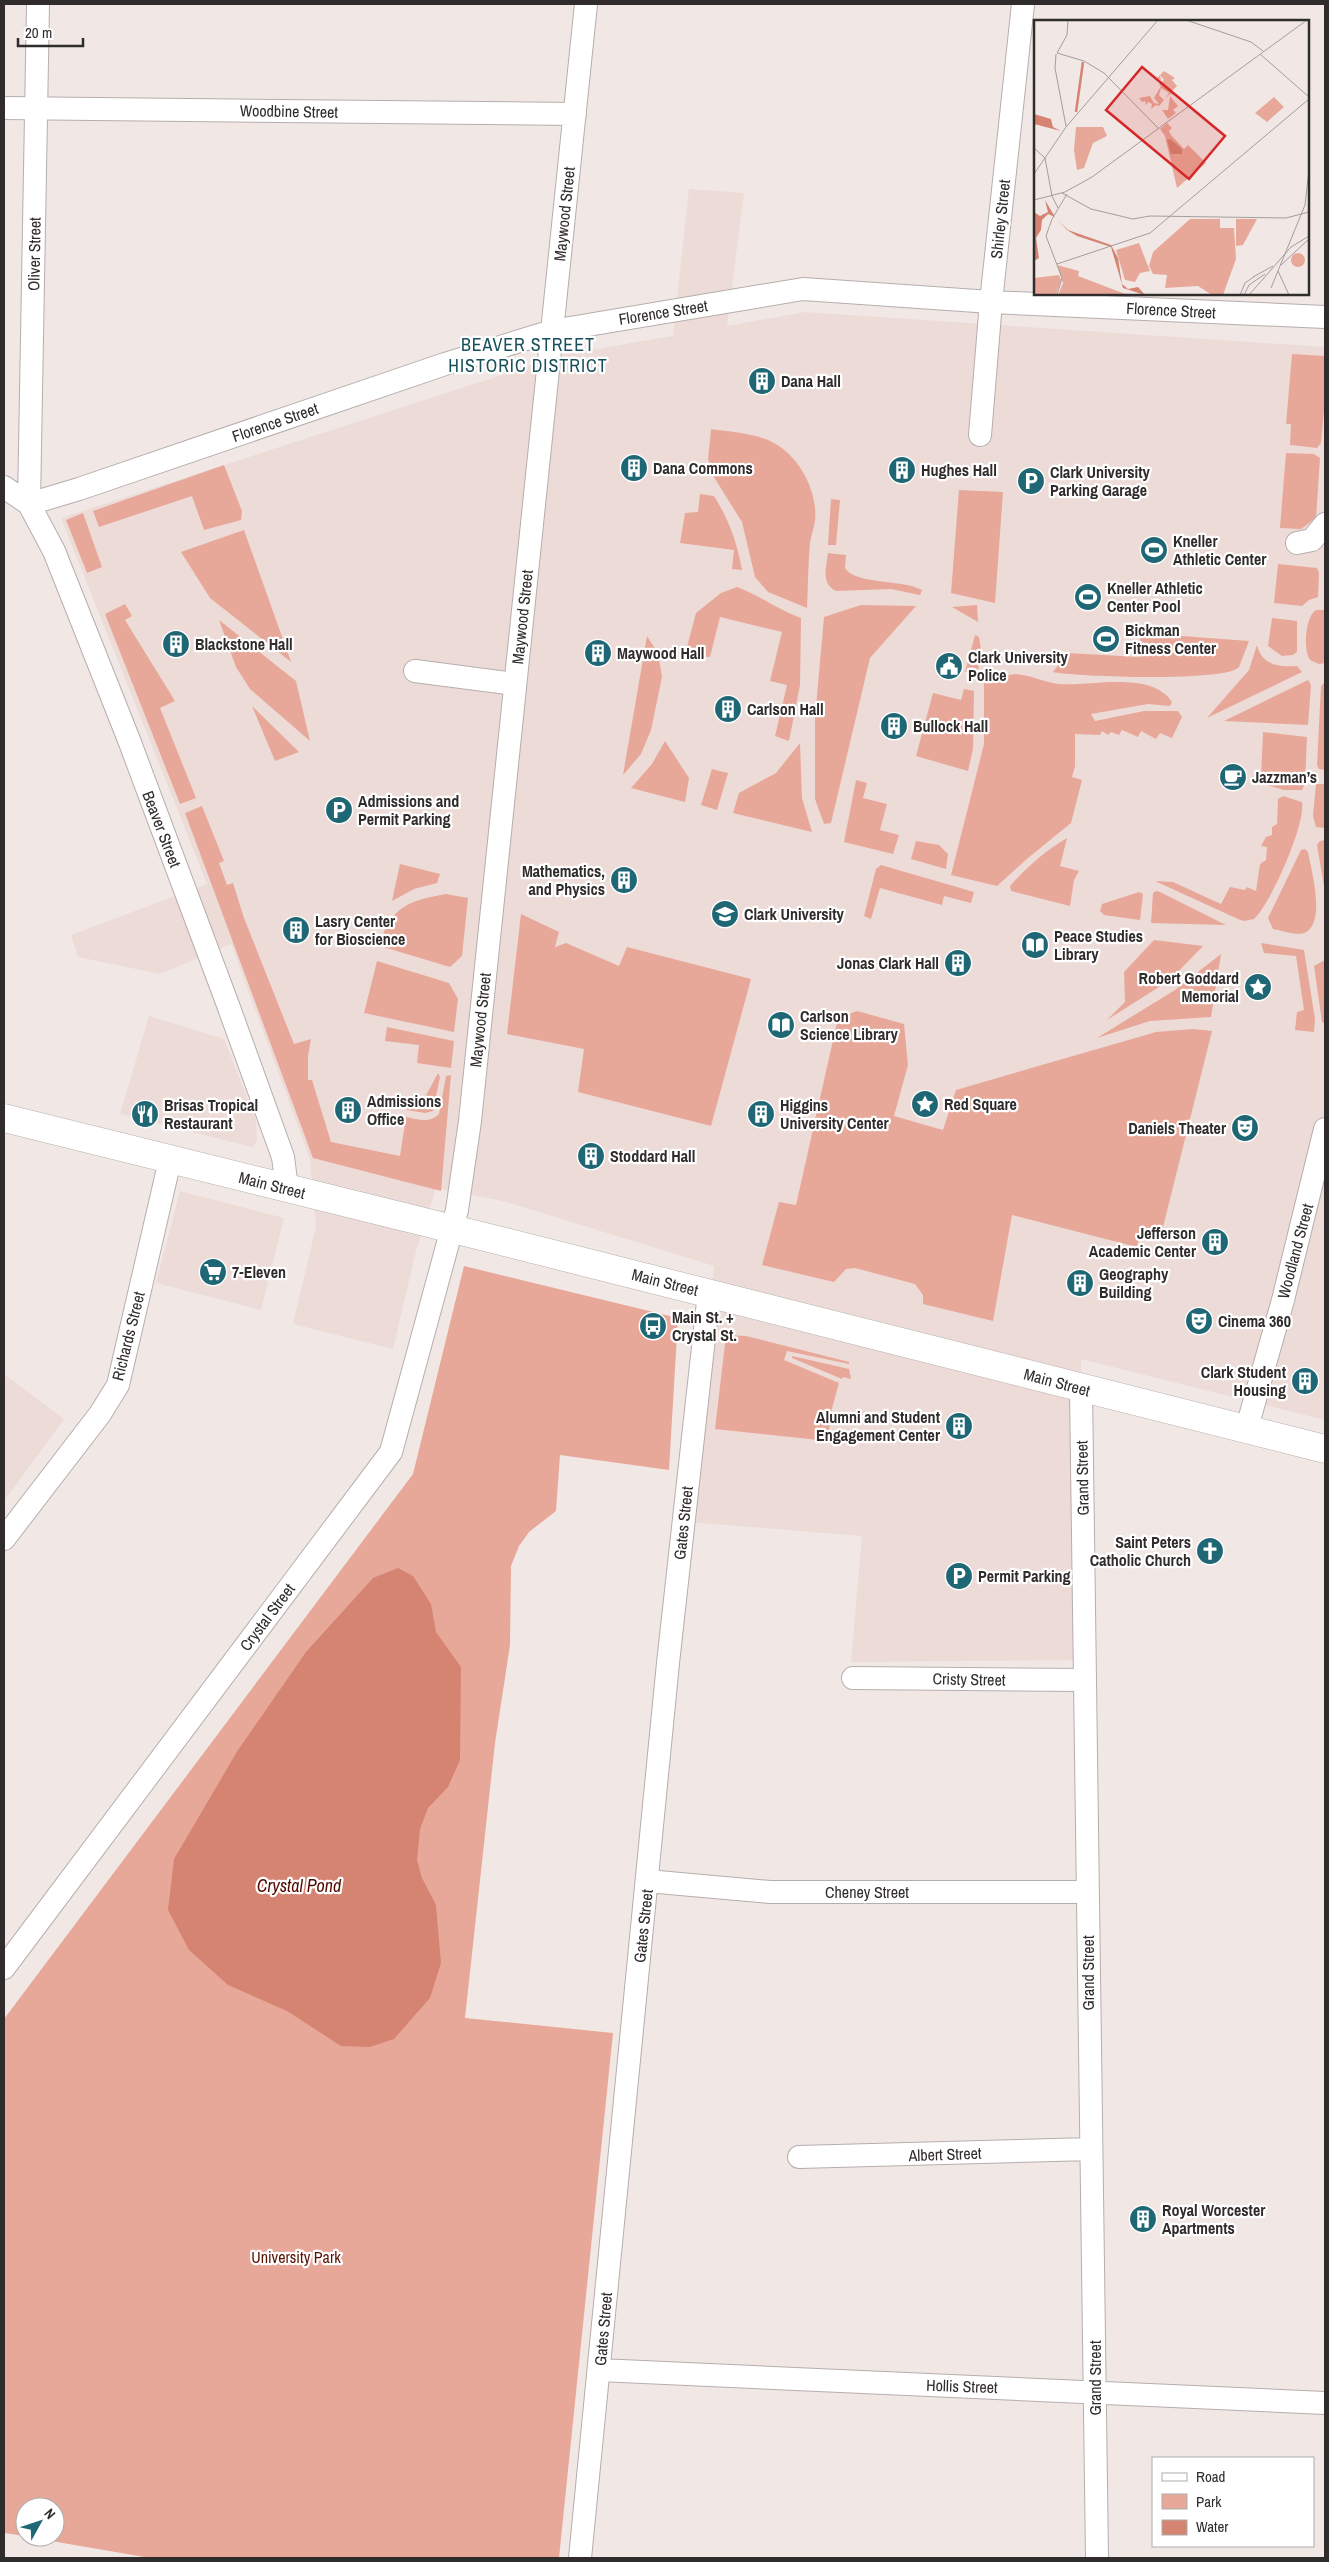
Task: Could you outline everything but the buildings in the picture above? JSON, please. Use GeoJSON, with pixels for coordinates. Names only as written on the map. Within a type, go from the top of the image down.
{"type":"FeatureCollection","features":[{"type":"Feature","properties":{"kind":"main road","name":"Main Street"},"geometry":{"type":"LineString","coordinates":[[4,1118],[709,1293],[1246,1431],[1325,1449]]}},
{"type":"Feature","properties":{"kind":"street","name":"Oliver Street"},"geometry":{"type":"LineString","coordinates":[[29,504],[38,4]]}},
{"type":"Feature","properties":{"kind":"street","name":"Maywood Street"},"geometry":{"type":"LineString","coordinates":[[452,1229],[457,1210],[470,1121],[586,4]]}},
{"type":"Feature","properties":{"kind":"street","name":"Shirley Street"},"geometry":{"type":"LineString","coordinates":[[980,435],[991,302],[1023,4]]}},
{"type":"Feature","properties":{"kind":"street","name":"Woodbine Street"},"geometry":{"type":"LineString","coordinates":[[4,108],[575,114]]}},
{"type":"Feature","properties":{"kind":"street","name":"Florence Street"},"geometry":{"type":"LineString","coordinates":[[29,504],[445,364],[552,330],[803,289],[991,302],[1325,317]]}},
{"type":"Feature","properties":{"kind":"street","name":"Beaver Street"},"geometry":{"type":"LineString","coordinates":[[4,487],[29,504],[54,551],[132,749],[283,1157],[286,1188]]}},
{"type":"Feature","properties":{"kind":"street"},"geometry":{"type":"LineString","coordinates":[[1297,543],[1312,540],[1325,524]]}},
{"type":"Feature","properties":{"kind":"street"},"geometry":{"type":"LineString","coordinates":[[415,671],[515,684]]}},
{"type":"Feature","properties":{"kind":"street","name":"Woodland Street"},"geometry":{"type":"LineString","coordinates":[[1246,1431],[1291,1269],[1325,1129]]}},
{"type":"Feature","properties":{"kind":"street","name":"Richards Street"},"geometry":{"type":"LineString","coordinates":[[4,1539],[100,1414],[118,1385],[170,1160]]}},
{"type":"Feature","properties":{"kind":"street","name":"Crystal Street"},"geometry":{"type":"LineString","coordinates":[[4,1968],[391,1452],[452,1229]]}},
{"type":"Feature","properties":{"kind":"street","name":"Gates Street"},"geometry":{"type":"LineString","coordinates":[[580,2558],[668,1664],[709,1293]]}},
{"type":"Feature","properties":{"kind":"street","name":"Grand Street"},"geometry":{"type":"LineString","coordinates":[[1081,1389],[1097,2558]]}},
{"type":"Feature","properties":{"kind":"street","name":"Cristy Street"},"geometry":{"type":"LineString","coordinates":[[853,1678],[1084,1680]]}},
{"type":"Feature","properties":{"kind":"street","name":"Cheney Street"},"geometry":{"type":"LineString","coordinates":[[647,1881],[770,1892],[1088,1892]]}},
{"type":"Feature","properties":{"kind":"street","name":"Albert Street"},"geometry":{"type":"LineString","coordinates":[[799,2158],[1091,2149]]}},
{"type":"Feature","properties":{"kind":"street","name":"Hollis Street"},"geometry":{"type":"LineString","coordinates":[[600,2370],[1325,2403]]}},
{"type":"Feature","properties":{"kind":"shaded area","name":"Clark University"},"geometry":{"type":"Polygon","coordinates":[[[689,189],[744,193],[727,326],[805,312],[1325,347],[1325,1420],[1081,1359],[1082,1660],[851,1662],[862,1536],[688,1522],[714,1266],[503,1201],[436,1188],[416,1251],[393,1349],[293,1324],[316,1227],[310,1159],[231,944],[160,974],[78,957],[71,935],[207,884],[61,518],[566,354],[673,336],[689,189]]]}},
{"type":"Feature","properties":{"kind":"shaded area"},"geometry":{"type":"Polygon","coordinates":[[[149,1016],[224,1039],[256,1120],[257,1142],[252,1147],[120,1114],[149,1016]]]}},
{"type":"Feature","properties":{"kind":"shaded area"},"geometry":{"type":"Polygon","coordinates":[[[180,1191],[284,1218],[261,1310],[156,1283],[180,1191]]]}},
{"type":"Feature","properties":{"kind":"shaded area"},"geometry":{"type":"Polygon","coordinates":[[[4,1374],[64,1419],[4,1501],[4,1374]]]}},
{"type":"Feature","properties":{"kind":"green space"},"geometry":{"type":"Polygon","coordinates":[[[1292,354],[1325,356],[1325,399],[1321,443],[1317,448],[1290,445],[1291,424],[1286,424],[1292,354]]]}},
{"type":"Feature","properties":{"kind":"green space"},"geometry":{"type":"Polygon","coordinates":[[[711,429],[751,435],[774,443],[792,457],[805,476],[814,499],[815,510],[815,521],[810,543],[807,608],[768,592],[755,577],[742,522],[712,474],[708,459],[711,429]]]}},
{"type":"Feature","properties":{"kind":"green space"},"geometry":{"type":"Polygon","coordinates":[[[1286,453],[1314,454],[1320,458],[1316,518],[1301,529],[1280,528],[1286,453]]]}},
{"type":"Feature","properties":{"kind":"green space"},"geometry":{"type":"Polygon","coordinates":[[[224,465],[242,511],[241,520],[204,530],[192,496],[99,527],[93,511],[224,465]]]}},
{"type":"Feature","properties":{"kind":"green space"},"geometry":{"type":"Polygon","coordinates":[[[959,490],[1003,492],[995,603],[951,593],[959,490]]]}},
{"type":"Feature","properties":{"kind":"green space"},"geometry":{"type":"Polygon","coordinates":[[[700,494],[714,496],[724,514],[738,550],[742,570],[732,569],[734,550],[680,543],[685,513],[698,512],[700,494]]]}},
{"type":"Feature","properties":{"kind":"green space"},"geometry":{"type":"Polygon","coordinates":[[[831,499],[840,500],[836,545],[828,545],[831,499]]]}},
{"type":"Feature","properties":{"kind":"green space"},"geometry":{"type":"Polygon","coordinates":[[[83,513],[102,567],[87,573],[66,520],[83,513]]]}},
{"type":"Feature","properties":{"kind":"green space"},"geometry":{"type":"Polygon","coordinates":[[[244,530],[291,662],[210,598],[181,552],[244,530]]]}},
{"type":"Feature","properties":{"kind":"green space"},"geometry":{"type":"Polygon","coordinates":[[[828,553],[846,555],[845,568],[859,577],[903,584],[922,590],[920,595],[891,589],[836,591],[831,588],[826,580],[828,553]]]}},
{"type":"Feature","properties":{"kind":"green space"},"geometry":{"type":"Polygon","coordinates":[[[1278,564],[1317,568],[1319,573],[1318,597],[1309,600],[1302,606],[1274,603],[1278,564]]]}},
{"type":"Feature","properties":{"kind":"green space"},"geometry":{"type":"Polygon","coordinates":[[[737,587],[801,618],[800,685],[789,741],[775,736],[787,685],[770,681],[782,632],[720,617],[710,657],[690,656],[687,647],[696,613],[721,593],[737,587]]]}},
{"type":"Feature","properties":{"kind":"green space"},"geometry":{"type":"Polygon","coordinates":[[[125,604],[132,616],[125,620],[175,701],[160,708],[196,798],[180,804],[105,614],[125,604]]]}},
{"type":"Feature","properties":{"kind":"green space"},"geometry":{"type":"Polygon","coordinates":[[[861,605],[916,606],[870,658],[831,823],[824,824],[815,799],[815,718],[824,617],[861,605]]]}},
{"type":"Feature","properties":{"kind":"green space"},"geometry":{"type":"Polygon","coordinates":[[[977,605],[978,622],[952,607],[977,605]]]}},
{"type":"Feature","properties":{"kind":"green space"},"geometry":{"type":"Polygon","coordinates":[[[1316,610],[1325,610],[1325,663],[1319,664],[1310,660],[1306,649],[1307,626],[1309,619],[1316,610]]]}},
{"type":"Feature","properties":{"kind":"green space"},"geometry":{"type":"Polygon","coordinates":[[[1272,618],[1297,621],[1297,652],[1293,655],[1282,656],[1268,646],[1272,618]]]}},
{"type":"Feature","properties":{"kind":"green space"},"geometry":{"type":"Polygon","coordinates":[[[219,620],[296,681],[310,741],[250,689],[236,667],[219,620]]]}},
{"type":"Feature","properties":{"kind":"green space"},"geometry":{"type":"Polygon","coordinates":[[[1141,633],[1249,641],[1239,667],[1229,672],[1209,675],[1119,677],[1053,672],[1067,653],[1139,657],[1141,633]]]}},
{"type":"Feature","properties":{"kind":"green space"},"geometry":{"type":"Polygon","coordinates":[[[975,635],[979,637],[982,655],[977,673],[965,672],[975,635]]]}},
{"type":"Feature","properties":{"kind":"green space"},"geometry":{"type":"Polygon","coordinates":[[[647,636],[658,653],[662,677],[651,730],[641,754],[623,775],[647,636]]]}},
{"type":"Feature","properties":{"kind":"green space"},"geometry":{"type":"Polygon","coordinates":[[[1257,645],[1259,652],[1272,664],[1297,666],[1302,672],[1207,718],[1249,670],[1257,645]]]}},
{"type":"Feature","properties":{"kind":"green space"},"geometry":{"type":"Polygon","coordinates":[[[1016,674],[1058,684],[1135,683],[1150,686],[1162,692],[1172,702],[1170,706],[1148,704],[1091,714],[1095,721],[1144,711],[1178,711],[1182,717],[1172,738],[1160,733],[1156,739],[1141,731],[1138,737],[1122,730],[1119,735],[1111,732],[1108,735],[1102,731],[1100,735],[1075,734],[1075,766],[1072,777],[1082,780],[1071,823],[997,886],[951,875],[984,744],[984,683],[990,678],[1016,674]]]}},
{"type":"Feature","properties":{"kind":"green space"},"geometry":{"type":"Polygon","coordinates":[[[1308,680],[1311,685],[1308,725],[1224,721],[1308,680]]]}},
{"type":"Feature","properties":{"kind":"green space"},"geometry":{"type":"Polygon","coordinates":[[[1325,682],[1325,770],[1319,769],[1317,765],[1321,686],[1325,682]]]}},
{"type":"Feature","properties":{"kind":"green space"},"geometry":{"type":"Polygon","coordinates":[[[964,689],[974,691],[973,749],[968,771],[916,756],[933,693],[961,700],[964,689]]]}},
{"type":"Feature","properties":{"kind":"green space"},"geometry":{"type":"Polygon","coordinates":[[[252,706],[299,752],[275,761],[252,706]]]}},
{"type":"Feature","properties":{"kind":"green space"},"geometry":{"type":"Polygon","coordinates":[[[1263,732],[1307,737],[1305,783],[1302,790],[1284,790],[1267,785],[1261,776],[1263,732]]]}},
{"type":"Feature","properties":{"kind":"green space"},"geometry":{"type":"Polygon","coordinates":[[[665,741],[689,778],[685,802],[631,788],[652,764],[665,741]]]}},
{"type":"Feature","properties":{"kind":"green space"},"geometry":{"type":"Polygon","coordinates":[[[800,743],[802,798],[812,832],[733,813],[739,793],[776,773],[800,743]]]}},
{"type":"Feature","properties":{"kind":"green space"},"geometry":{"type":"Polygon","coordinates":[[[712,769],[728,773],[717,810],[701,805],[712,769]]]}},
{"type":"Feature","properties":{"kind":"green space"},"geometry":{"type":"Polygon","coordinates":[[[856,780],[867,783],[863,798],[887,804],[880,830],[899,835],[893,854],[844,842],[856,780]]]}},
{"type":"Feature","properties":{"kind":"green space"},"geometry":{"type":"Polygon","coordinates":[[[1316,784],[1325,784],[1325,828],[1316,827],[1313,816],[1316,784]]]}},
{"type":"Feature","properties":{"kind":"green space"},"geometry":{"type":"Polygon","coordinates":[[[1283,796],[1302,802],[1302,813],[1286,864],[1269,898],[1254,919],[1244,921],[1238,919],[1155,881],[1173,882],[1221,904],[1230,887],[1245,890],[1247,887],[1256,891],[1260,864],[1266,860],[1267,847],[1261,846],[1266,837],[1272,835],[1272,827],[1277,824],[1278,799],[1283,796]]]}},
{"type":"Feature","properties":{"kind":"green space"},"geometry":{"type":"Polygon","coordinates":[[[202,806],[224,861],[219,863],[227,885],[233,883],[244,918],[294,1044],[311,1039],[308,1056],[308,1080],[312,1080],[331,1142],[400,1156],[406,1117],[427,1120],[439,1114],[446,1076],[451,1075],[441,1191],[313,1158],[185,813],[202,806]]]}},
{"type":"Feature","properties":{"kind":"green space"},"geometry":{"type":"Polygon","coordinates":[[[1067,838],[1060,866],[1079,871],[1074,880],[1070,906],[1011,891],[1010,886],[1030,866],[1051,848],[1067,838]]]}},
{"type":"Feature","properties":{"kind":"green space"},"geometry":{"type":"Polygon","coordinates":[[[1325,840],[1325,892],[1317,845],[1320,841],[1325,840]]]}},
{"type":"Feature","properties":{"kind":"green space"},"geometry":{"type":"Polygon","coordinates":[[[916,841],[939,845],[948,854],[946,869],[911,859],[916,841]]]}},
{"type":"Feature","properties":{"kind":"green space"},"geometry":{"type":"Polygon","coordinates":[[[1305,849],[1308,852],[1316,896],[1315,919],[1311,928],[1301,934],[1273,929],[1268,918],[1301,850],[1305,849]]]}},
{"type":"Feature","properties":{"kind":"green space"},"geometry":{"type":"Polygon","coordinates":[[[400,864],[440,874],[437,883],[414,889],[392,901],[400,864]]]}},
{"type":"Feature","properties":{"kind":"green space"},"geometry":{"type":"Polygon","coordinates":[[[881,865],[974,892],[971,903],[944,896],[942,905],[880,888],[871,919],[864,916],[876,869],[881,865]]]}},
{"type":"Feature","properties":{"kind":"green space"},"geometry":{"type":"Polygon","coordinates":[[[1156,891],[1226,925],[1151,923],[1153,893],[1156,891]]]}},
{"type":"Feature","properties":{"kind":"green space"},"geometry":{"type":"Polygon","coordinates":[[[1139,892],[1143,894],[1140,920],[1104,915],[1100,911],[1102,904],[1139,892]]]}},
{"type":"Feature","properties":{"kind":"green space"},"geometry":{"type":"Polygon","coordinates":[[[446,894],[468,898],[462,956],[450,967],[380,946],[389,923],[402,908],[422,899],[446,894]]]}},
{"type":"Feature","properties":{"kind":"green space"},"geometry":{"type":"Polygon","coordinates":[[[521,914],[559,932],[555,947],[566,943],[619,966],[627,947],[751,979],[711,1126],[578,1092],[584,1049],[507,1034],[521,914]]]}},
{"type":"Feature","properties":{"kind":"green space"},"geometry":{"type":"Polygon","coordinates":[[[1154,940],[1203,946],[1170,980],[1107,1020],[1125,1002],[1124,972],[1154,940]]]}},
{"type":"Feature","properties":{"kind":"green space"},"geometry":{"type":"Polygon","coordinates":[[[1261,943],[1304,950],[1315,1019],[1314,1032],[1295,1030],[1297,1012],[1304,1010],[1296,956],[1264,953],[1261,943]]]}},
{"type":"Feature","properties":{"kind":"green space"},"geometry":{"type":"Polygon","coordinates":[[[1221,954],[1211,1017],[1150,1021],[1097,1038],[1175,990],[1221,954]]]}},
{"type":"Feature","properties":{"kind":"green space"},"geometry":{"type":"Polygon","coordinates":[[[1325,960],[1324,1023],[1322,1022],[1314,966],[1325,960]]]}},
{"type":"Feature","properties":{"kind":"green space"},"geometry":{"type":"Polygon","coordinates":[[[377,961],[449,983],[458,999],[454,1032],[364,1013],[377,961]]]}},
{"type":"Feature","properties":{"kind":"green space"},"geometry":{"type":"Polygon","coordinates":[[[857,1011],[904,1024],[908,1065],[894,1116],[943,1130],[956,1090],[1156,1032],[1193,1029],[1212,1031],[1160,1239],[1140,1235],[1137,1247],[1012,1215],[993,1321],[923,1304],[923,1295],[915,1284],[855,1268],[846,1269],[834,1282],[762,1265],[779,1202],[796,1205],[838,1018],[857,1011]]]}},
{"type":"Feature","properties":{"kind":"green space"},"geometry":{"type":"Polygon","coordinates":[[[387,1027],[454,1041],[451,1068],[417,1063],[419,1045],[385,1041],[387,1027]]]}},
{"type":"Feature","properties":{"kind":"green space"},"geometry":{"type":"Polygon","coordinates":[[[438,1073],[440,1077],[433,1111],[425,1113],[407,1110],[408,1105],[420,1107],[438,1073]]]}},
{"type":"Feature","properties":{"kind":"green space","name":"University Park"},"geometry":{"type":"Polygon","coordinates":[[[464,1266],[678,1318],[669,1470],[560,1455],[556,1511],[529,1532],[519,1546],[511,1566],[510,1645],[495,1743],[465,2018],[613,2033],[559,2558],[150,2558],[65,2543],[65,2497],[15,2497],[15,2535],[4,2533],[4,2019],[413,1474],[464,1266]]]}},
{"type":"Feature","properties":{"kind":"green space"},"geometry":{"type":"Polygon","coordinates":[[[726,1335],[746,1336],[849,1362],[849,1364],[787,1351],[784,1360],[839,1383],[831,1412],[828,1441],[715,1429],[726,1335]]]}},
{"type":"Feature","properties":{"kind":"green space"},"geometry":{"type":"Polygon","coordinates":[[[792,1356],[849,1369],[851,1379],[843,1377],[842,1379],[792,1358],[792,1356]]]}},
{"type":"Feature","properties":{"kind":"water","name":"Crystal Pond"},"geometry":{"type":"Polygon","coordinates":[[[398,1568],[413,1576],[431,1604],[436,1632],[461,1667],[460,1760],[448,1787],[428,1808],[420,1829],[417,1860],[422,1878],[436,1905],[441,1963],[430,1998],[394,2039],[370,2047],[341,2046],[287,2011],[228,1985],[189,1950],[168,1910],[174,1859],[238,1750],[306,1652],[373,1578],[398,1568]]]}},
{"type":"Feature","properties":{"kind":"place","name":"Dana Hall"},"geometry":{"type":"Point","coordinates":[762,381]}},
{"type":"Feature","properties":{"kind":"place","name":"Dana Commons"},"geometry":{"type":"Point","coordinates":[634,468]}},
{"type":"Feature","properties":{"kind":"place","name":"Hughes Hall"},"geometry":{"type":"Point","coordinates":[902,470]}},
{"type":"Feature","properties":{"kind":"place","name":"Clark University Parking Garage"},"geometry":{"type":"Point","coordinates":[1031,481]}},
{"type":"Feature","properties":{"kind":"place","name":"Kneller Athletic Center"},"geometry":{"type":"Point","coordinates":[1154,550]}},
{"type":"Feature","properties":{"kind":"place","name":"Kneller Athletic Center Pool"},"geometry":{"type":"Point","coordinates":[1088,597]}},
{"type":"Feature","properties":{"kind":"place","name":"Bickman Fitness Center"},"geometry":{"type":"Point","coordinates":[1106,639]}},
{"type":"Feature","properties":{"kind":"place","name":"Blackstone Hall"},"geometry":{"type":"Point","coordinates":[176,644]}},
{"type":"Feature","properties":{"kind":"place","name":"Maywood Hall"},"geometry":{"type":"Point","coordinates":[598,653]}},
{"type":"Feature","properties":{"kind":"place","name":"Clark University Police"},"geometry":{"type":"Point","coordinates":[949,666]}},
{"type":"Feature","properties":{"kind":"place","name":"Carlson Hall"},"geometry":{"type":"Point","coordinates":[728,709]}},
{"type":"Feature","properties":{"kind":"place","name":"Bullock Hall"},"geometry":{"type":"Point","coordinates":[894,726]}},
{"type":"Feature","properties":{"kind":"place","name":"Jazzman’s"},"geometry":{"type":"Point","coordinates":[1233,777]}},
{"type":"Feature","properties":{"kind":"place","name":"Admissions and Permit Parking"},"geometry":{"type":"Point","coordinates":[339,810]}},
{"type":"Feature","properties":{"kind":"place","name":"Mathematics, and Physics"},"geometry":{"type":"Point","coordinates":[624,880]}},
{"type":"Feature","properties":{"kind":"place","name":"Clark University"},"geometry":{"type":"Point","coordinates":[725,914]}},
{"type":"Feature","properties":{"kind":"place","name":"Lasry Center for Bioscience"},"geometry":{"type":"Point","coordinates":[296,930]}},
{"type":"Feature","properties":{"kind":"place","name":"Peace Studies Library"},"geometry":{"type":"Point","coordinates":[1035,945]}},
{"type":"Feature","properties":{"kind":"place","name":"Jonas Clark Hall"},"geometry":{"type":"Point","coordinates":[958,963]}},
{"type":"Feature","properties":{"kind":"place","name":"Robert Goddard Memorial"},"geometry":{"type":"Point","coordinates":[1258,987]}},
{"type":"Feature","properties":{"kind":"place","name":"Carlson Science Library"},"geometry":{"type":"Point","coordinates":[781,1025]}},
{"type":"Feature","properties":{"kind":"place","name":"Red Square"},"geometry":{"type":"Point","coordinates":[925,1104]}},
{"type":"Feature","properties":{"kind":"place","name":"Admissions Office"},"geometry":{"type":"Point","coordinates":[348,1110]}},
{"type":"Feature","properties":{"kind":"place","name":"Brisas Tropical Restaurant"},"geometry":{"type":"Point","coordinates":[145,1114]}},
{"type":"Feature","properties":{"kind":"place","name":"Higgins University Center"},"geometry":{"type":"Point","coordinates":[761,1114]}},
{"type":"Feature","properties":{"kind":"place","name":"Daniels Theater"},"geometry":{"type":"Point","coordinates":[1245,1128]}},
{"type":"Feature","properties":{"kind":"place","name":"Stoddard Hall"},"geometry":{"type":"Point","coordinates":[591,1156]}},
{"type":"Feature","properties":{"kind":"place","name":"Jefferson Academic Center"},"geometry":{"type":"Point","coordinates":[1215,1242]}},
{"type":"Feature","properties":{"kind":"place","name":"7-Eleven"},"geometry":{"type":"Point","coordinates":[213,1272]}},
{"type":"Feature","properties":{"kind":"place","name":"Geography Building"},"geometry":{"type":"Point","coordinates":[1080,1283]}},
{"type":"Feature","properties":{"kind":"place","name":"Cinema 360"},"geometry":{"type":"Point","coordinates":[1199,1321]}},
{"type":"Feature","properties":{"kind":"place","name":"Main St. + Crystal St."},"geometry":{"type":"Point","coordinates":[653,1326]}},
{"type":"Feature","properties":{"kind":"place","name":"Clark Student Housing"},"geometry":{"type":"Point","coordinates":[1305,1381]}},
{"type":"Feature","properties":{"kind":"place","name":"Alumni and Student Engagement Center"},"geometry":{"type":"Point","coordinates":[959,1426]}},
{"type":"Feature","properties":{"kind":"place","name":"Saint Peters Catholic Church"},"geometry":{"type":"Point","coordinates":[1210,1551]}},
{"type":"Feature","properties":{"kind":"place","name":"Permit Parking"},"geometry":{"type":"Point","coordinates":[959,1576]}},
{"type":"Feature","properties":{"kind":"place","name":"Royal Worcester Apartments"},"geometry":{"type":"Point","coordinates":[1143,2219]}},
{"type":"Feature","properties":{"kind":"district","name":"BEAVER STREET HISTORIC DISTRICT"},"geometry":{"type":"Point","coordinates":[528,354]}}]}
